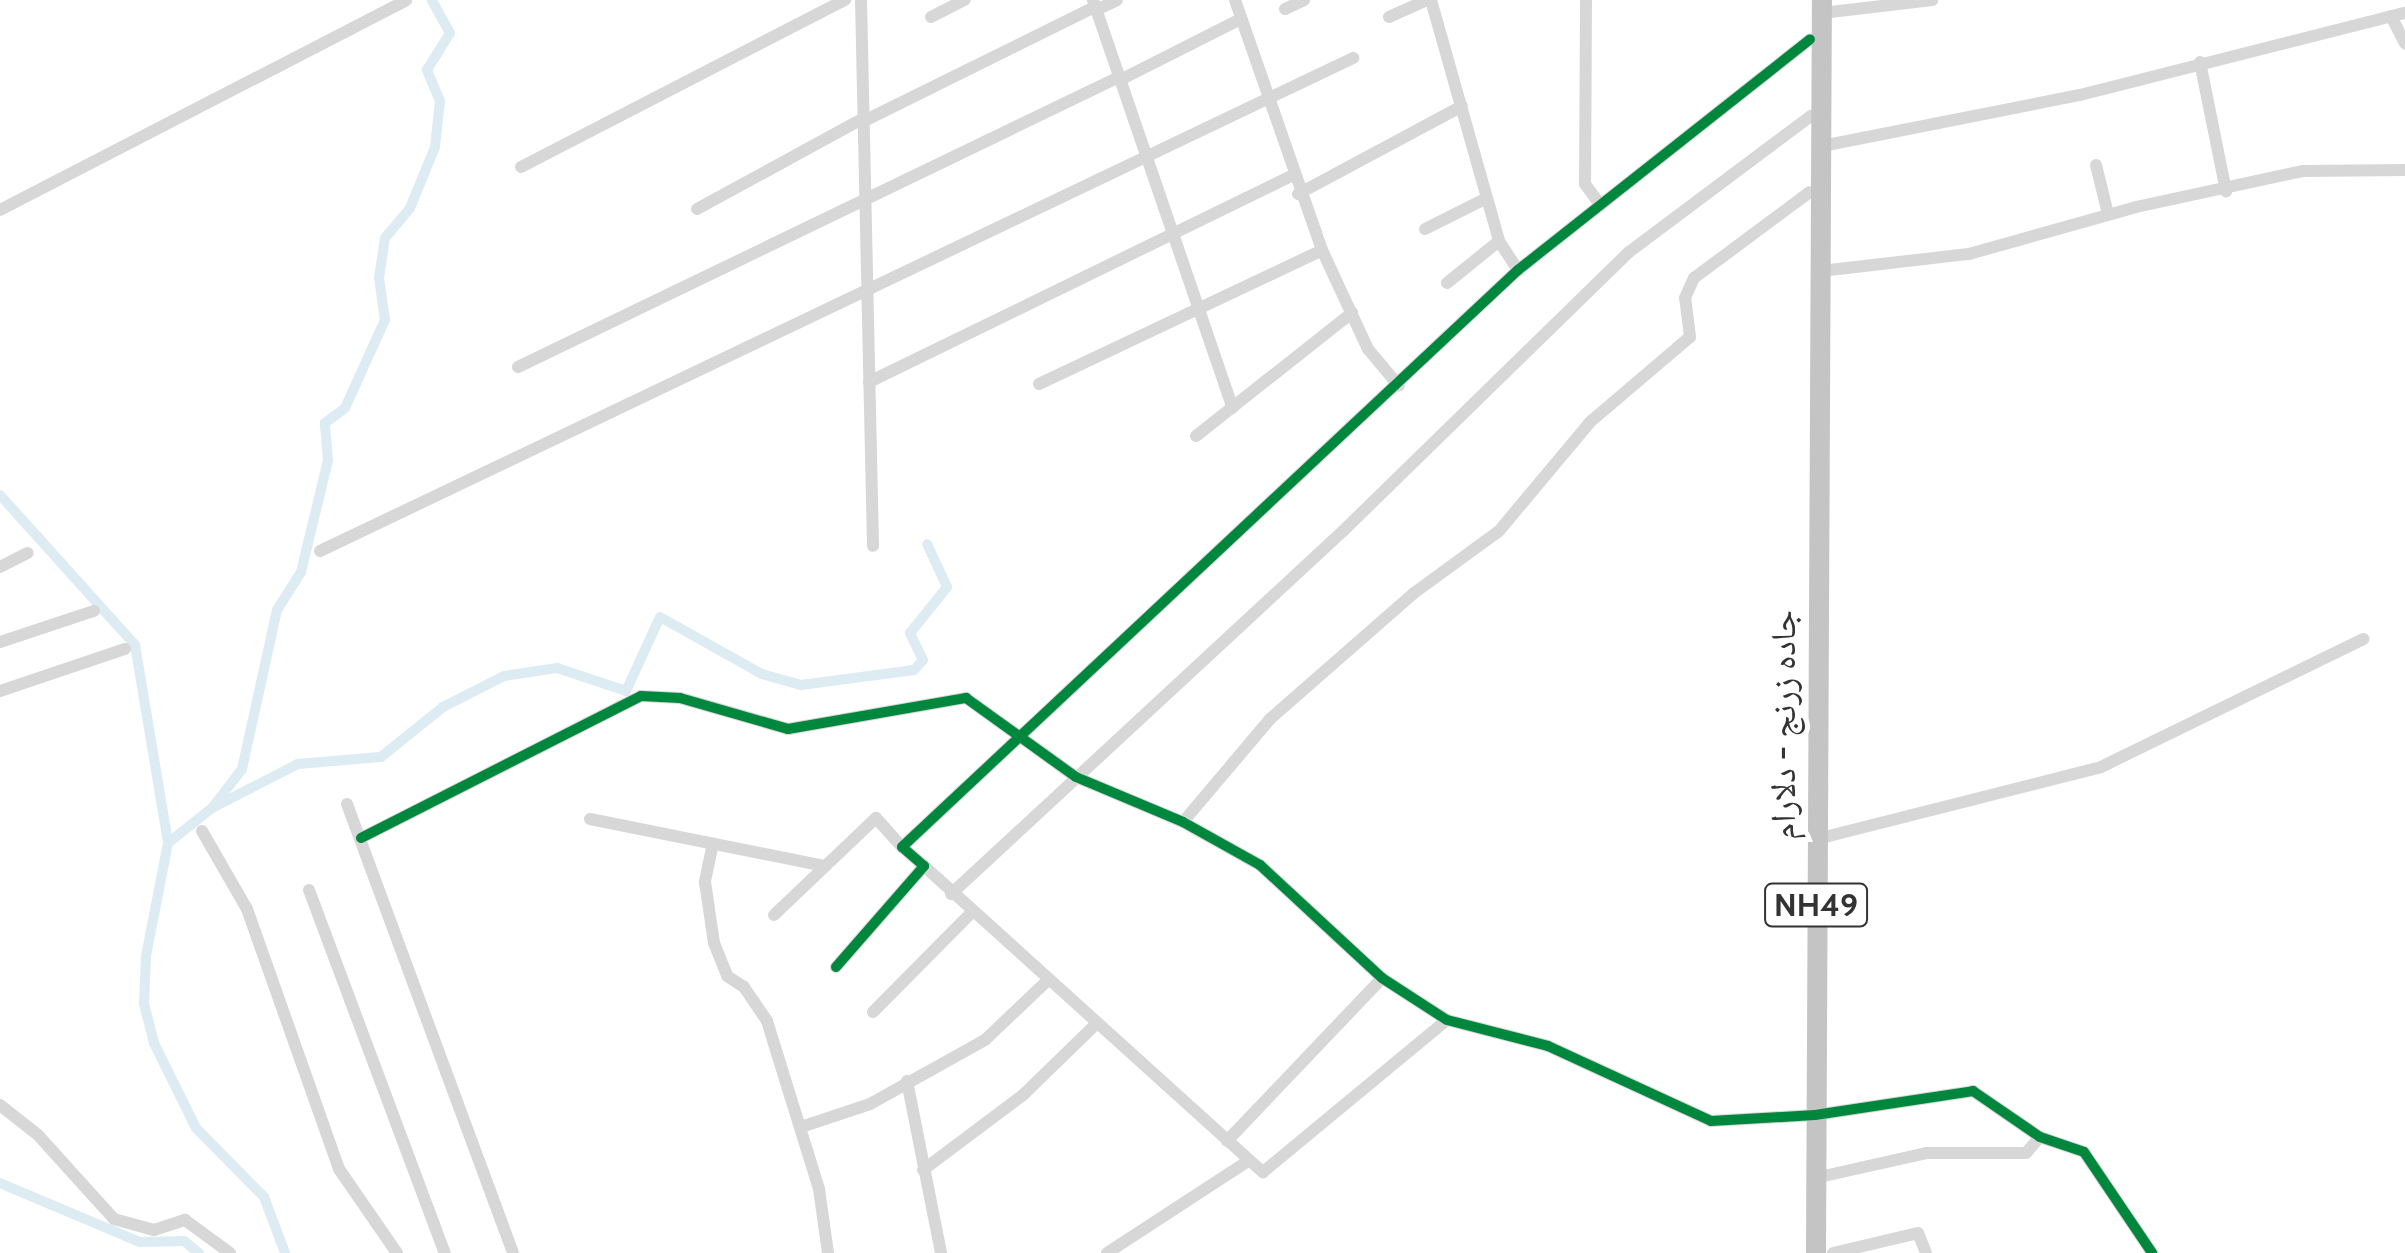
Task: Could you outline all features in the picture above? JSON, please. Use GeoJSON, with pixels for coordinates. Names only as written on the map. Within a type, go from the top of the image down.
{"type":"FeatureCollection","features":[{"type":"Feature","properties":{"kind":"highway","name":"جاده زرنج - دلارام"},"geometry":{"type":"LineString","coordinates":[[1816,1253],[1816,557],[1810,39],[1818,4]]}},
{"type":"Feature","properties":{"kind":"highway","name":"جاده زرنج - دلارام"},"geometry":{"type":"LineString","coordinates":[[1816,557],[1822,526],[1818,4]]}},
{"type":"Feature","properties":{"kind":"street"},"geometry":{"type":"LineString","coordinates":[[521,167],[845,0]]}},
{"type":"Feature","properties":{"kind":"street"},"geometry":{"type":"LineString","coordinates":[[861,0],[873,546]]}},
{"type":"Feature","properties":{"kind":"street"},"geometry":{"type":"LineString","coordinates":[[931,17],[965,0]]}},
{"type":"Feature","properties":{"kind":"street"},"geometry":{"type":"LineString","coordinates":[[698,208],[864,119],[1095,6],[1117,0]]}},
{"type":"Feature","properties":{"kind":"street"},"geometry":{"type":"LineString","coordinates":[[1234,0],[1291,176],[1322,250],[1368,349],[1400,386]]}},
{"type":"Feature","properties":{"kind":"street"},"geometry":{"type":"LineString","coordinates":[[1286,9],[1304,0]]}},
{"type":"Feature","properties":{"kind":"street"},"geometry":{"type":"LineString","coordinates":[[1389,17],[1429,0],[1499,242],[1518,270]]}},
{"type":"Feature","properties":{"kind":"street"},"geometry":{"type":"LineString","coordinates":[[1586,0],[1585,184],[1598,202]]}},
{"type":"Feature","properties":{"kind":"street"},"geometry":{"type":"LineString","coordinates":[[1818,4],[1932,0]]}},
{"type":"Feature","properties":{"kind":"street"},"geometry":{"type":"LineString","coordinates":[[0,210],[405,1]]}},
{"type":"Feature","properties":{"kind":"street"},"geometry":{"type":"LineString","coordinates":[[1095,6],[1233,408]]}},
{"type":"Feature","properties":{"kind":"street"},"geometry":{"type":"LineString","coordinates":[[1822,146],[2080,95],[2398,15],[2405,44]]}},
{"type":"Feature","properties":{"kind":"street"},"geometry":{"type":"LineString","coordinates":[[518,367],[1240,19]]}},
{"type":"Feature","properties":{"kind":"street"},"geometry":{"type":"LineString","coordinates":[[902,847],[1400,386],[1518,270],[1598,202],[1810,39]]}},
{"type":"Feature","properties":{"kind":"street"},"geometry":{"type":"LineString","coordinates":[[320,551],[1144,154],[1353,58]]}},
{"type":"Feature","properties":{"kind":"street"},"geometry":{"type":"LineString","coordinates":[[2200,62],[2226,190]]}},
{"type":"Feature","properties":{"kind":"street"},"geometry":{"type":"LineString","coordinates":[[1298,194],[1462,106]]}},
{"type":"Feature","properties":{"kind":"street"},"geometry":{"type":"LineString","coordinates":[[951,894],[1343,530],[1629,252],[1811,116]]}},
{"type":"Feature","properties":{"kind":"street"},"geometry":{"type":"LineString","coordinates":[[2096,165],[2108,214]]}},
{"type":"Feature","properties":{"kind":"street"},"geometry":{"type":"LineString","coordinates":[[1821,271],[1969,254],[2108,214],[2303,171],[2405,170]]}},
{"type":"Feature","properties":{"kind":"street"},"geometry":{"type":"LineString","coordinates":[[870,382],[1291,176]]}},
{"type":"Feature","properties":{"kind":"street"},"geometry":{"type":"LineString","coordinates":[[1183,822],[1270,719],[1414,593],[1499,531],[1590,422],[1690,337],[1685,298],[1694,278],[1810,192]]}},
{"type":"Feature","properties":{"kind":"street"},"geometry":{"type":"LineString","coordinates":[[1425,228],[1488,198]]}},
{"type":"Feature","properties":{"kind":"street"},"geometry":{"type":"LineString","coordinates":[[1447,283],[1499,242]]}},
{"type":"Feature","properties":{"kind":"street"},"geometry":{"type":"LineString","coordinates":[[1039,384],[1322,250]]}},
{"type":"Feature","properties":{"kind":"street"},"geometry":{"type":"LineString","coordinates":[[1196,436],[1352,313]]}},
{"type":"Feature","properties":{"kind":"street"},"geometry":{"type":"LineString","coordinates":[[0,567],[28,552]]}},
{"type":"Feature","properties":{"kind":"street"},"geometry":{"type":"LineString","coordinates":[[0,642],[94,611]]}},
{"type":"Feature","properties":{"kind":"street"},"geometry":{"type":"LineString","coordinates":[[1816,839],[2101,767],[2364,640]]}},
{"type":"Feature","properties":{"kind":"street"},"geometry":{"type":"LineString","coordinates":[[0,691],[124,650]]}},
{"type":"Feature","properties":{"kind":"street"},"geometry":{"type":"LineString","coordinates":[[360,838],[641,696],[680,698],[788,729],[966,698],[996,714],[1018,740],[1076,777],[1183,822],[1260,866],[1382,978],[1447,1020],[1548,1046],[1710,1121],[1815,1115],[1966,1089],[2040,1137],[2084,1152],[2152,1253]]}},
{"type":"Feature","properties":{"kind":"street"},"geometry":{"type":"LineString","coordinates":[[347,804],[513,1253]]}},
{"type":"Feature","properties":{"kind":"street"},"geometry":{"type":"LineString","coordinates":[[774,915],[876,818],[970,914],[1094,1026],[1248,1161],[1268,1170],[1447,1020]]}},
{"type":"Feature","properties":{"kind":"street"},"geometry":{"type":"LineString","coordinates":[[590,819],[712,848],[825,866]]}},
{"type":"Feature","properties":{"kind":"street"},"geometry":{"type":"LineString","coordinates":[[202,831],[236,900],[247,909],[339,1170],[398,1253]]}},
{"type":"Feature","properties":{"kind":"street"},"geometry":{"type":"LineString","coordinates":[[712,848],[705,882],[714,943],[726,976],[744,987],[767,1021],[801,1127],[828,1253]]}},
{"type":"Feature","properties":{"kind":"street"},"geometry":{"type":"LineString","coordinates":[[836,967],[924,866]]}},
{"type":"Feature","properties":{"kind":"street"},"geometry":{"type":"LineString","coordinates":[[309,890],[445,1253]]}},
{"type":"Feature","properties":{"kind":"street"},"geometry":{"type":"LineString","coordinates":[[873,1012],[970,914]]}},
{"type":"Feature","properties":{"kind":"street"},"geometry":{"type":"LineString","coordinates":[[1226,1141],[1382,978]]}},
{"type":"Feature","properties":{"kind":"street"},"geometry":{"type":"LineString","coordinates":[[801,1127],[870,1104],[985,1040],[1046,982]]}},
{"type":"Feature","properties":{"kind":"street"},"geometry":{"type":"LineString","coordinates":[[923,1170],[1022,1095],[1094,1026]]}},
{"type":"Feature","properties":{"kind":"street"},"geometry":{"type":"LineString","coordinates":[[908,1081],[940,1253]]}},
{"type":"Feature","properties":{"kind":"street"},"geometry":{"type":"LineString","coordinates":[[0,1106],[38,1135],[114,1219],[154,1230],[184,1220],[230,1253]]}},
{"type":"Feature","properties":{"kind":"street"},"geometry":{"type":"LineString","coordinates":[[1815,1178],[1927,1153],[2026,1153],[2040,1137]]}},
{"type":"Feature","properties":{"kind":"street"},"geometry":{"type":"LineString","coordinates":[[1107,1253],[1248,1161]]}},
{"type":"Feature","properties":{"kind":"street"},"geometry":{"type":"LineString","coordinates":[[1833,1253],[1918,1233],[1926,1253]]}},
{"type":"Feature","properties":{"kind":"waterway"},"geometry":{"type":"LineString","coordinates":[[168,843],[212,808],[242,769],[277,610],[301,572],[328,460],[325,423],[345,408],[385,320],[379,278],[385,238],[410,208],[435,147],[440,101],[427,70],[450,33],[432,0]]}},
{"type":"Feature","properties":{"kind":"waterway"},"geometry":{"type":"LineString","coordinates":[[0,495],[135,645],[168,843],[146,956],[144,1004],[154,1043],[196,1128],[264,1197],[285,1253]]}},
{"type":"Feature","properties":{"kind":"waterway"},"geometry":{"type":"LineString","coordinates":[[212,808],[298,764],[381,757],[443,707],[504,676],[557,668],[626,691],[660,617],[762,674],[801,685],[914,670],[923,660],[910,633],[947,587],[927,544]]}},
{"type":"Feature","properties":{"kind":"waterway"},"geometry":{"type":"LineString","coordinates":[[0,1183],[140,1242],[184,1241],[199,1253]]}},
{"type":"Feature","properties":{"kind":"cycle path"},"geometry":{"type":"LineString","coordinates":[[836,967],[924,866],[902,847],[1518,270],[1810,39]]}},
{"type":"Feature","properties":{"kind":"cycle path"},"geometry":{"type":"LineString","coordinates":[[361,838],[641,696],[680,698],[788,729],[966,698],[1076,777],[1183,822],[1260,865],[1382,978],[1447,1020],[1548,1046],[1711,1121],[1815,1115],[1973,1091],[2040,1137],[2084,1152],[2152,1253]]}}]}
